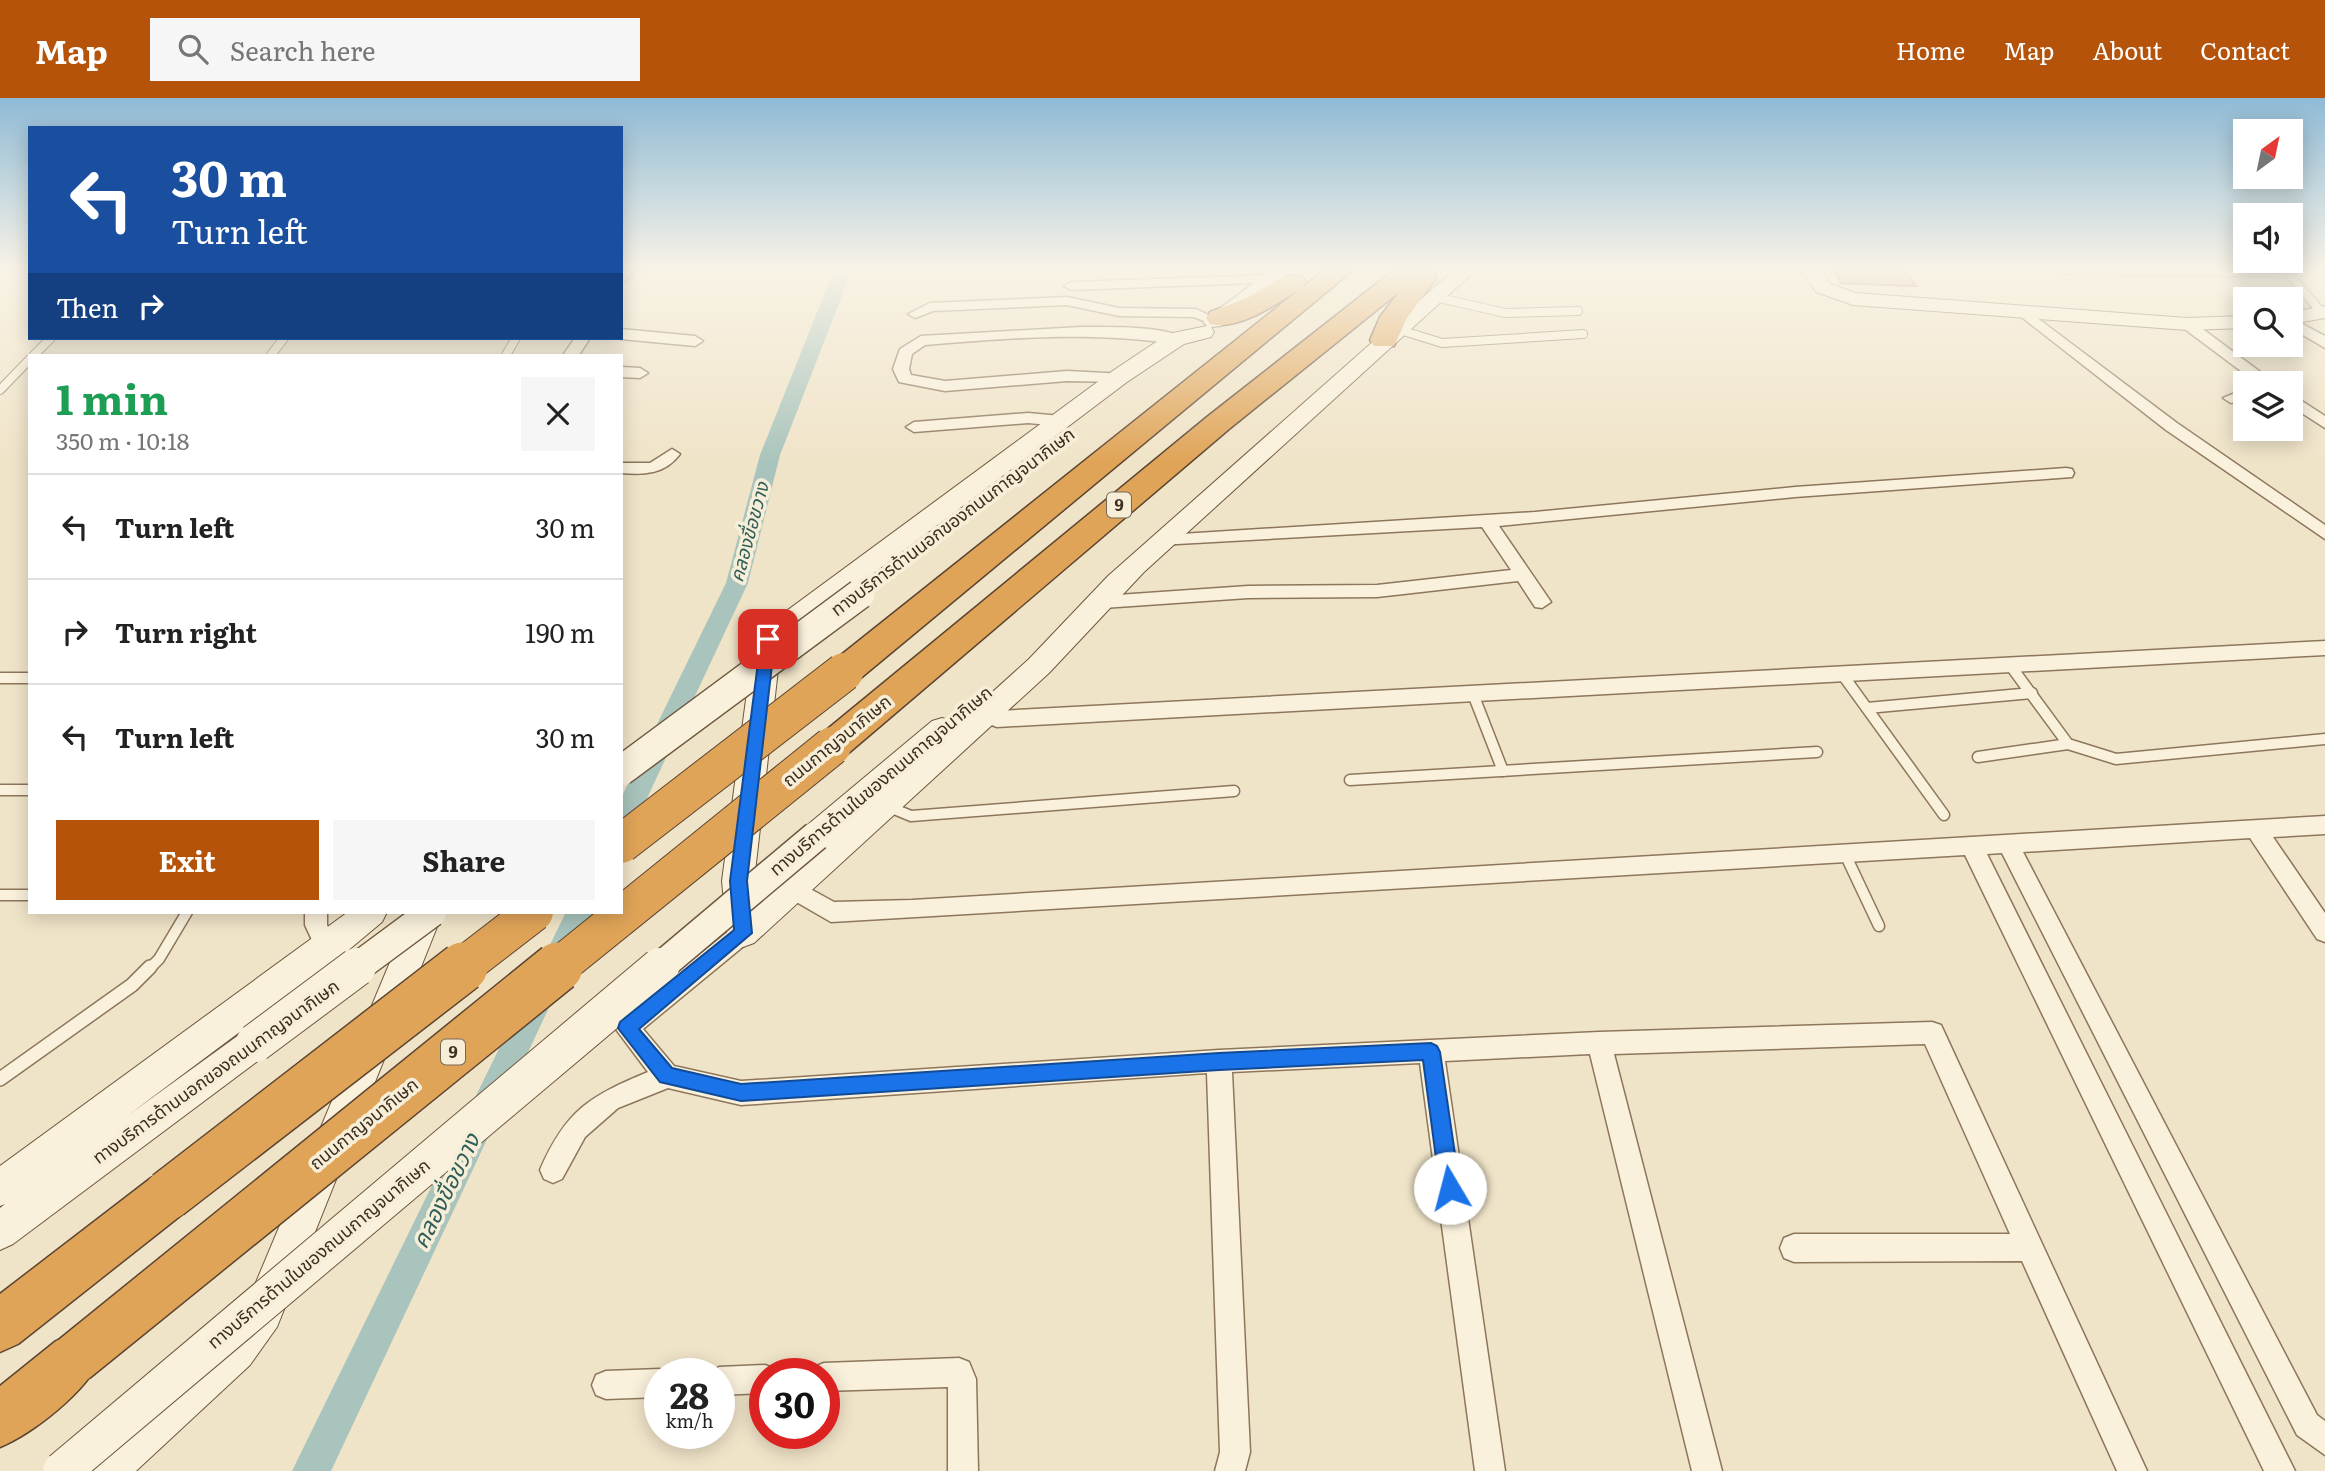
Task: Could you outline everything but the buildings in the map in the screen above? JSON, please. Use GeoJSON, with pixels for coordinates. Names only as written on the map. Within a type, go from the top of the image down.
{"type":"FeatureCollection","features":[{"type":"Feature","properties":{"kind":"highway"},"geometry":{"type":"LineString","coordinates":[[623,842],[844,672],[1261,334]]}},
{"type":"Feature","properties":{"kind":"highway","name":"ถนนกาญจนาภิเษก"},"geometry":{"type":"LineString","coordinates":[[0,1420],[832,746],[1207,432],[1330,334]]}},
{"type":"Feature","properties":{"kind":"highway"},"geometry":{"type":"LineString","coordinates":[[0,1326],[531,914]]}},
{"type":"Feature","properties":{"kind":"main road"},"geometry":{"type":"LineString","coordinates":[[743,933],[738,881],[768,639],[1119,377],[1188,334]]}},
{"type":"Feature","properties":{"kind":"main road","name":"ทางบริการด้านนอกของถนนกาญจนาภิเษก"},"geometry":{"type":"LineString","coordinates":[[623,770],[860,594],[1199,334]]}},
{"type":"Feature","properties":{"kind":"main road","name":"ทางบริการด้านในของถนนกาญจนาภิเษก"},"geometry":{"type":"LineString","coordinates":[[62,1471],[1133,569],[1391,335]]}},
{"type":"Feature","properties":{"kind":"main road"},"geometry":{"type":"LineString","coordinates":[[743,933],[985,715],[1103,602],[1133,569]]}},
{"type":"Feature","properties":{"kind":"main road"},"geometry":{"type":"LineString","coordinates":[[2,1183],[327,948],[369,914]]}},
{"type":"Feature","properties":{"kind":"main road","name":"ทางบริการด้านนอกของถนนกาญจนาภิเษก"},"geometry":{"type":"LineString","coordinates":[[0,1231],[427,914]]}},
{"type":"Feature","properties":{"kind":"main road"},"geometry":{"type":"LineString","coordinates":[[106,1471],[236,1351],[263,1313],[429,914]]}},
{"type":"Feature","properties":{"kind":"street"},"geometry":{"type":"LineString","coordinates":[[623,334],[695,341]]}},
{"type":"Feature","properties":{"kind":"street"},"geometry":{"type":"LineString","coordinates":[[1040,334],[921,341],[905,352],[901,369],[905,379],[945,386],[1067,376],[1119,377]]}},
{"type":"Feature","properties":{"kind":"street"},"geometry":{"type":"LineString","coordinates":[[1145,334],[1176,339]]}},
{"type":"Feature","properties":{"kind":"street"},"geometry":{"type":"LineString","coordinates":[[2050,334],[2157,416],[2325,533]]}},
{"type":"Feature","properties":{"kind":"street"},"geometry":{"type":"LineString","coordinates":[[2201,334],[2251,371]]}},
{"type":"Feature","properties":{"kind":"street"},"geometry":{"type":"LineString","coordinates":[[623,372],[640,373]]}},
{"type":"Feature","properties":{"kind":"street"},"geometry":{"type":"LineString","coordinates":[[2303,408],[2325,423]]}},
{"type":"Feature","properties":{"kind":"street"},"geometry":{"type":"LineString","coordinates":[[915,427],[1028,418],[1061,421]]}},
{"type":"Feature","properties":{"kind":"street"},"geometry":{"type":"LineString","coordinates":[[623,468],[650,469],[663,465],[672,454]]}},
{"type":"Feature","properties":{"kind":"street"},"geometry":{"type":"LineString","coordinates":[[1165,541],[1487,521],[1796,492],[2066,473]]}},
{"type":"Feature","properties":{"kind":"street"},"geometry":{"type":"LineString","coordinates":[[1487,521],[1542,601]]}},
{"type":"Feature","properties":{"kind":"street"},"geometry":{"type":"LineString","coordinates":[[1103,602],[1248,592],[1377,591],[1487,581],[1524,574]]}},
{"type":"Feature","properties":{"kind":"street"},"geometry":{"type":"LineString","coordinates":[[985,715],[997,719],[2325,648]]}},
{"type":"Feature","properties":{"kind":"street"},"geometry":{"type":"LineString","coordinates":[[794,889],[831,912],[898,910],[2325,825]]}},
{"type":"Feature","properties":{"kind":"street"},"geometry":{"type":"LineString","coordinates":[[2256,829],[2325,932]]}},
{"type":"Feature","properties":{"kind":"street"},"geometry":{"type":"LineString","coordinates":[[2008,844],[2307,1425],[2325,1440]]}},
{"type":"Feature","properties":{"kind":"street"},"geometry":{"type":"LineString","coordinates":[[1972,846],[2077,1064],[2280,1471]]}},
{"type":"Feature","properties":{"kind":"street"},"geometry":{"type":"LineString","coordinates":[[316,914],[316,925],[327,948]]}},
{"type":"Feature","properties":{"kind":"street"},"geometry":{"type":"LineString","coordinates":[[667,1076],[627,1028],[743,933]]}},
{"type":"Feature","properties":{"kind":"street"},"geometry":{"type":"LineString","coordinates":[[553,1170],[576,1128],[609,1100],[667,1076],[741,1093],[1219,1061],[1932,1032],[2132,1471]]}},
{"type":"Feature","properties":{"kind":"street"},"geometry":{"type":"LineString","coordinates":[[1599,1044],[1707,1471]]}},
{"type":"Feature","properties":{"kind":"street"},"geometry":{"type":"LineString","coordinates":[[1431,1052],[1489,1471]]}},
{"type":"Feature","properties":{"kind":"street"},"geometry":{"type":"LineString","coordinates":[[1219,1061],[1235,1452],[1230,1471]]}},
{"type":"Feature","properties":{"kind":"street"},"geometry":{"type":"LineString","coordinates":[[1794,1248],[2030,1247]]}},
{"type":"Feature","properties":{"kind":"street"},"geometry":{"type":"LineString","coordinates":[[840,1376],[959,1372],[962,1379],[963,1471]]}},
{"type":"Feature","properties":{"kind":"street"},"geometry":{"type":"LineString","coordinates":[[606,1385],[644,1384]]}},
{"type":"Feature","properties":{"kind":"lane"},"geometry":{"type":"LineString","coordinates":[[1391,335],[1442,343],[1582,334]]}},
{"type":"Feature","properties":{"kind":"lane"},"geometry":{"type":"LineString","coordinates":[[35,354],[49,340]]}},
{"type":"Feature","properties":{"kind":"lane"},"geometry":{"type":"LineString","coordinates":[[272,354],[282,340]]}},
{"type":"Feature","properties":{"kind":"lane"},"geometry":{"type":"LineString","coordinates":[[0,390],[28,361]]}},
{"type":"Feature","properties":{"kind":"lane"},"geometry":{"type":"LineString","coordinates":[[2010,665],[2068,744]]}},
{"type":"Feature","properties":{"kind":"lane"},"geometry":{"type":"LineString","coordinates":[[1842,674],[1944,815]]}},
{"type":"Feature","properties":{"kind":"lane"},"geometry":{"type":"LineString","coordinates":[[0,678],[28,677]]}},
{"type":"Feature","properties":{"kind":"lane"},"geometry":{"type":"LineString","coordinates":[[1867,708],[2032,693]]}},
{"type":"Feature","properties":{"kind":"lane"},"geometry":{"type":"LineString","coordinates":[[1473,694],[1503,771]]}},
{"type":"Feature","properties":{"kind":"lane"},"geometry":{"type":"LineString","coordinates":[[1978,757],[2068,744],[2116,759],[2325,739]]}},
{"type":"Feature","properties":{"kind":"lane"},"geometry":{"type":"LineString","coordinates":[[1350,780],[1817,752]]}},
{"type":"Feature","properties":{"kind":"lane"},"geometry":{"type":"LineString","coordinates":[[0,790],[28,790]]}},
{"type":"Feature","properties":{"kind":"lane"},"geometry":{"type":"LineString","coordinates":[[887,806],[911,816],[1234,791]]}},
{"type":"Feature","properties":{"kind":"lane"},"geometry":{"type":"LineString","coordinates":[[1845,854],[1879,926]]}},
{"type":"Feature","properties":{"kind":"lane"},"geometry":{"type":"LineString","coordinates":[[0,895],[28,895]]}},
{"type":"Feature","properties":{"kind":"lane"},"geometry":{"type":"LineString","coordinates":[[0,1079],[132,985],[159,959],[186,914]]}},
{"type":"Feature","properties":{"kind":"waterway","name":"คลองขื่อขวาง"},"geometry":{"type":"LineString","coordinates":[[623,822],[737,583],[770,455],[818,334]]}},
{"type":"Feature","properties":{"kind":"waterway","name":"คลองขื่อขวาง"},"geometry":{"type":"LineString","coordinates":[[311,1471],[579,914]]}},
{"type":"Feature","properties":{"kind":"route"},"geometry":{"type":"LineString","coordinates":[[768,639],[738,881],[743,933],[627,1028],[667,1076],[741,1093],[1219,1061],[1431,1052],[1450,1188]]}}]}
